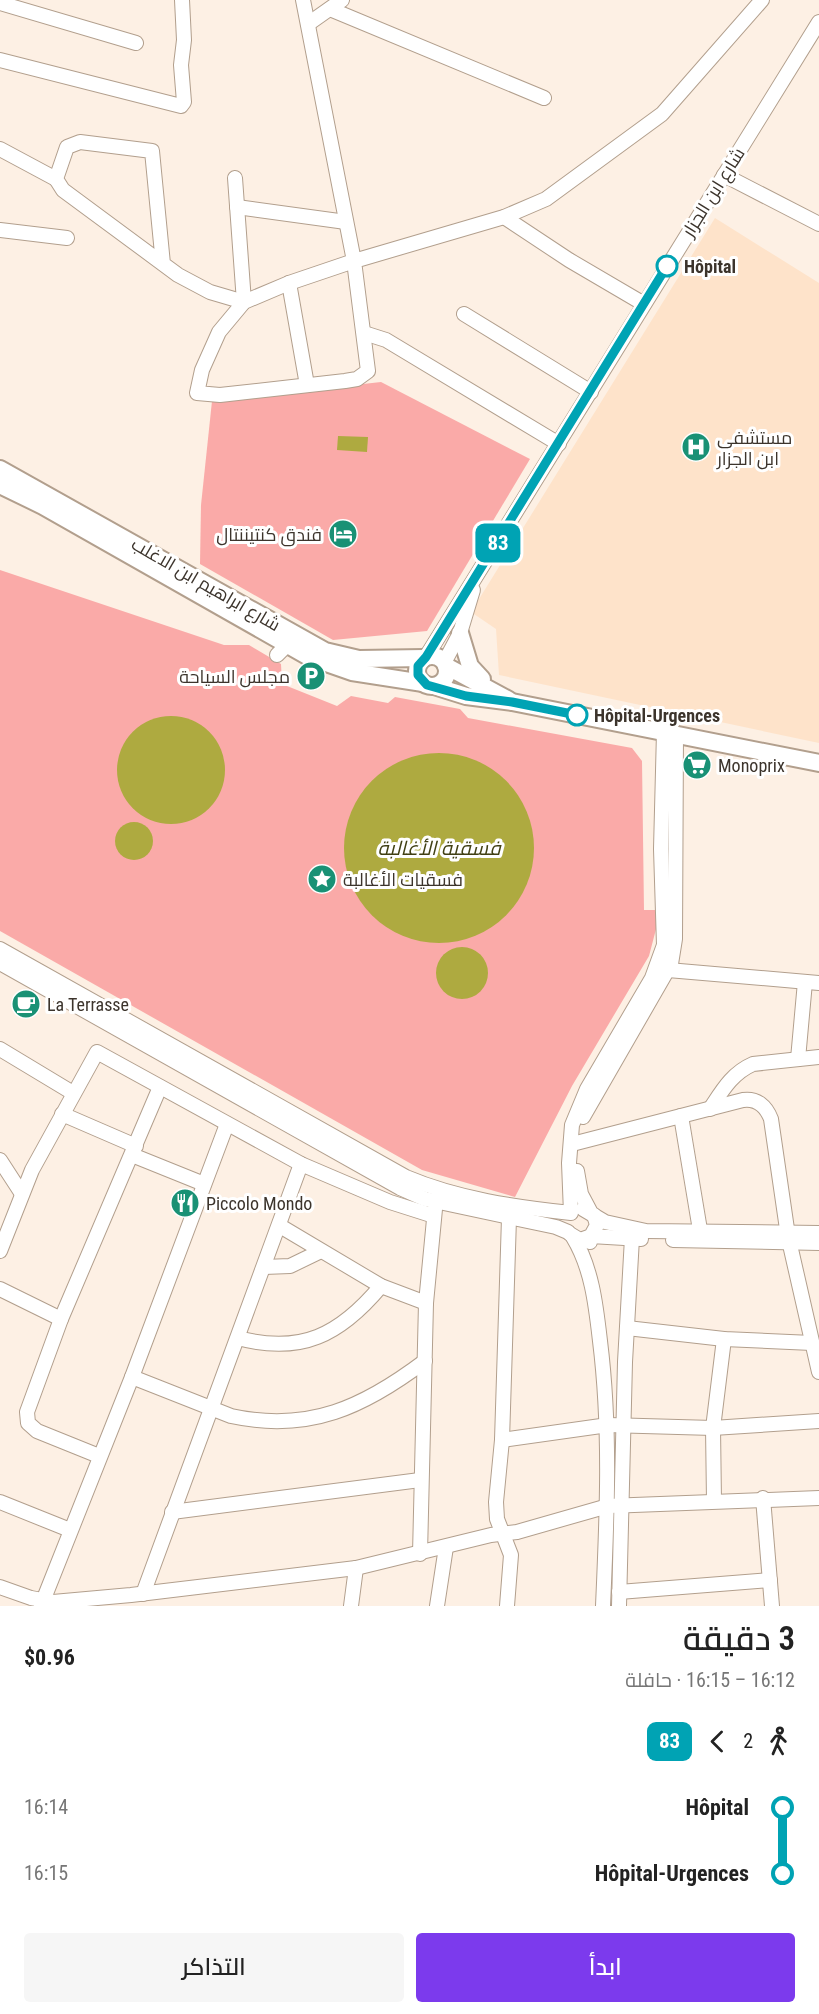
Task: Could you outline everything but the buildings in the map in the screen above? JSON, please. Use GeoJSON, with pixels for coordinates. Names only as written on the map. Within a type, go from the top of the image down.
{"type":"FeatureCollection","features":[{"type":"Feature","properties":{"kind":"main road","name":"شارع ابراهيم ابن الاغلب"},"geometry":{"type":"LineString","coordinates":[[0,469],[325,651],[359,659],[425,658]]}},
{"type":"Feature","properties":{"kind":"main road","name":"شارع ابراهيم ابن الاغلب"},"geometry":{"type":"LineString","coordinates":[[0,485],[43,506],[282,650],[352,672],[429,684],[466,696],[512,702]]}},
{"type":"Feature","properties":{"kind":"main road"},"geometry":{"type":"LineString","coordinates":[[460,633],[470,666],[490,688]]}},
{"type":"Feature","properties":{"kind":"main road"},"geometry":{"type":"LineString","coordinates":[[445,664],[443,681],[429,684],[417,670],[425,658],[436,657],[512,702],[819,763]]}},
{"type":"Feature","properties":{"kind":"street"},"geometry":{"type":"LineString","coordinates":[[0,60],[181,106],[184,102],[181,65],[184,40],[183,0]]}},
{"type":"Feature","properties":{"kind":"street"},"geometry":{"type":"LineString","coordinates":[[303,0],[354,261],[370,365],[364,375],[307,385],[220,395],[197,393],[202,370],[219,332],[244,302],[289,283],[354,261],[504,217],[560,190],[654,121],[762,0]]}},
{"type":"Feature","properties":{"kind":"street"},"geometry":{"type":"LineString","coordinates":[[308,24],[342,0]]}},
{"type":"Feature","properties":{"kind":"street"},"geometry":{"type":"LineString","coordinates":[[0,3],[136,43]]}},
{"type":"Feature","properties":{"kind":"street"},"geometry":{"type":"LineString","coordinates":[[330,9],[544,98]]}},
{"type":"Feature","properties":{"kind":"street","name":"شارع ابن الجزار"},"geometry":{"type":"LineString","coordinates":[[425,658],[478,577],[819,22]]}},
{"type":"Feature","properties":{"kind":"street"},"geometry":{"type":"LineString","coordinates":[[56,179],[64,152],[76,143],[152,151],[163,264]]}},
{"type":"Feature","properties":{"kind":"street"},"geometry":{"type":"LineString","coordinates":[[0,149],[56,179],[63,190],[195,285],[223,297],[244,302]]}},
{"type":"Feature","properties":{"kind":"street"},"geometry":{"type":"LineString","coordinates":[[724,175],[819,224]]}},
{"type":"Feature","properties":{"kind":"street"},"geometry":{"type":"LineString","coordinates":[[235,178],[244,302]]}},
{"type":"Feature","properties":{"kind":"street"},"geometry":{"type":"LineString","coordinates":[[237,207],[346,222]]}},
{"type":"Feature","properties":{"kind":"street"},"geometry":{"type":"LineString","coordinates":[[504,217],[577,265],[644,304]]}},
{"type":"Feature","properties":{"kind":"street"},"geometry":{"type":"LineString","coordinates":[[0,230],[67,238]]}},
{"type":"Feature","properties":{"kind":"street"},"geometry":{"type":"LineString","coordinates":[[289,283],[307,385]]}},
{"type":"Feature","properties":{"kind":"street"},"geometry":{"type":"LineString","coordinates":[[464,314],[591,392]]}},
{"type":"Feature","properties":{"kind":"street"},"geometry":{"type":"LineString","coordinates":[[364,333],[386,340],[559,444]]}},
{"type":"Feature","properties":{"kind":"street","name":"شارع ابن الجزار"},"geometry":{"type":"LineString","coordinates":[[445,664],[460,633],[478,577]]}},
{"type":"Feature","properties":{"kind":"street"},"geometry":{"type":"LineString","coordinates":[[603,1606],[608,1506],[608,1425],[598,1324],[588,1268],[591,1236],[597,1225],[578,1183],[576,1143],[588,1108],[663,968],[662,849],[670,733]]}},
{"type":"Feature","properties":{"kind":"street"},"geometry":{"type":"LineString","coordinates":[[0,949],[438,1195],[509,1218],[556,1227],[580,1240],[591,1236],[632,1239],[788,1236],[819,1233]]}},
{"type":"Feature","properties":{"kind":"street"},"geometry":{"type":"LineString","coordinates":[[0,963],[400,1188],[510,1206],[571,1213],[580,1209],[592,1213],[605,1222],[646,1231],[700,1230],[788,1236],[819,1243]]}},
{"type":"Feature","properties":{"kind":"street"},"geometry":{"type":"LineString","coordinates":[[663,968],[819,983]]}},
{"type":"Feature","properties":{"kind":"street"},"geometry":{"type":"LineString","coordinates":[[588,1268],[566,1222],[571,1213],[568,1163],[572,1125],[587,1089],[663,968]]}},
{"type":"Feature","properties":{"kind":"street"},"geometry":{"type":"LineString","coordinates":[[798,1059],[805,982]]}},
{"type":"Feature","properties":{"kind":"street"},"geometry":{"type":"LineString","coordinates":[[0,1049],[73,1093]]}},
{"type":"Feature","properties":{"kind":"street"},"geometry":{"type":"LineString","coordinates":[[0,1251],[22,1194],[73,1093],[97,1052],[301,1164],[390,1202],[434,1216]]}},
{"type":"Feature","properties":{"kind":"street"},"geometry":{"type":"LineString","coordinates":[[710,1109],[732,1078],[744,1068],[753,1064],[819,1057]]}},
{"type":"Feature","properties":{"kind":"street"},"geometry":{"type":"LineString","coordinates":[[99,1456],[37,1431],[26,1418],[61,1319],[160,1087]]}},
{"type":"Feature","properties":{"kind":"street"},"geometry":{"type":"LineString","coordinates":[[576,1143],[750,1100],[759,1103],[769,1113],[788,1236],[819,1372]]}},
{"type":"Feature","properties":{"kind":"street"},"geometry":{"type":"LineString","coordinates":[[62,1114],[204,1184]]}},
{"type":"Feature","properties":{"kind":"street"},"geometry":{"type":"LineString","coordinates":[[681,1116],[700,1230]]}},
{"type":"Feature","properties":{"kind":"street"},"geometry":{"type":"LineString","coordinates":[[42,1603],[132,1377],[227,1124]]}},
{"type":"Feature","properties":{"kind":"street"},"geometry":{"type":"LineString","coordinates":[[0,1160],[22,1194]]}},
{"type":"Feature","properties":{"kind":"street"},"geometry":{"type":"LineString","coordinates":[[135,1598],[172,1512],[280,1226],[301,1164]]}},
{"type":"Feature","properties":{"kind":"street"},"geometry":{"type":"LineString","coordinates":[[420,1554],[426,1303],[438,1195]]}},
{"type":"Feature","properties":{"kind":"street"},"geometry":{"type":"LineString","coordinates":[[507,1606],[511,1555],[496,1511],[502,1440],[509,1218]]}},
{"type":"Feature","properties":{"kind":"street"},"geometry":{"type":"LineString","coordinates":[[280,1226],[381,1286],[426,1303]]}},
{"type":"Feature","properties":{"kind":"street"},"geometry":{"type":"LineString","coordinates":[[632,1239],[619,1599],[770,1580]]}},
{"type":"Feature","properties":{"kind":"street"},"geometry":{"type":"LineString","coordinates":[[264,1267],[290,1266],[321,1251]]}},
{"type":"Feature","properties":{"kind":"street"},"geometry":{"type":"LineString","coordinates":[[237,1338],[280,1345],[317,1338],[350,1320],[381,1286]]}},
{"type":"Feature","properties":{"kind":"street"},"geometry":{"type":"LineString","coordinates":[[0,1289],[61,1319]]}},
{"type":"Feature","properties":{"kind":"street"},"geometry":{"type":"LineString","coordinates":[[627,1328],[724,1339],[812,1343]]}},
{"type":"Feature","properties":{"kind":"street"},"geometry":{"type":"LineString","coordinates":[[714,1502],[713,1428],[724,1339]]}},
{"type":"Feature","properties":{"kind":"street"},"geometry":{"type":"LineString","coordinates":[[132,1377],[211,1409],[240,1418],[268,1422],[319,1418],[347,1409],[375,1395],[425,1361]]}},
{"type":"Feature","properties":{"kind":"street"},"geometry":{"type":"LineString","coordinates":[[502,1440],[608,1425],[713,1428],[819,1421]]}},
{"type":"Feature","properties":{"kind":"street"},"geometry":{"type":"LineString","coordinates":[[172,1512],[420,1480]]}},
{"type":"Feature","properties":{"kind":"street"},"geometry":{"type":"LineString","coordinates":[[763,1498],[772,1606]]}},
{"type":"Feature","properties":{"kind":"street"},"geometry":{"type":"LineString","coordinates":[[0,1587],[42,1603],[135,1598],[356,1568],[505,1534],[608,1506],[763,1498],[819,1498]]}},
{"type":"Feature","properties":{"kind":"street"},"geometry":{"type":"LineString","coordinates":[[0,1502],[70,1530]]}},
{"type":"Feature","properties":{"kind":"street"},"geometry":{"type":"LineString","coordinates":[[437,1606],[446,1547]]}},
{"type":"Feature","properties":{"kind":"street"},"geometry":{"type":"LineString","coordinates":[[351,1606],[356,1568]]}},
{"type":"Feature","properties":{"kind":"shaded area","name":"مستشفى ابن الجزار"},"geometry":{"type":"Polygon","coordinates":[[[715,218],[819,283],[819,743],[499,675],[496,629],[471,612],[715,218]]]}},
{"type":"Feature","properties":{"kind":"shaded area","name":"فندق كنتيننتال"},"geometry":{"type":"Polygon","coordinates":[[[381,382],[530,459],[427,631],[333,640],[200,564],[201,505],[212,401],[381,382]]]}},
{"type":"Feature","properties":{"kind":"shaded area","name":"فسقيات الأغالبة"},"geometry":{"type":"Polygon","coordinates":[[[0,570],[224,645],[249,645],[281,664],[282,684],[337,706],[351,696],[388,703],[395,697],[460,709],[468,718],[632,748],[642,761],[644,910],[661,910],[649,956],[572,1086],[515,1197],[422,1170],[0,931],[0,570]]]}},
{"type":"Feature","properties":{"kind":"water"},"geometry":{"type":"Polygon","coordinates":[[[338,436],[368,437],[367,452],[337,450],[338,436]]]}},
{"type":"Feature","properties":{"kind":"water"},"geometry":{"type":"Polygon","coordinates":[[[171,716],[192,720],[209,732],[221,749],[225,770],[221,791],[209,808],[192,820],[171,824],[150,820],[133,808],[121,791],[117,770],[121,749],[133,732],[150,720],[171,716]]]}},
{"type":"Feature","properties":{"kind":"water","name":"فسقية الأغالبة"},"geometry":{"type":"Polygon","coordinates":[[[430,753],[448,753],[484,764],[506,781],[518,795],[527,812],[534,848],[527,884],[518,901],[506,915],[484,932],[467,939],[448,943],[430,943],[394,932],[372,915],[360,901],[348,876],[344,857],[344,839],[355,803],[372,781],[386,769],[411,757],[430,753]]]}},
{"type":"Feature","properties":{"kind":"water"},"geometry":{"type":"Polygon","coordinates":[[[134,822],[148,827],[153,841],[148,855],[134,860],[120,855],[115,841],[120,827],[134,822]]]}},
{"type":"Feature","properties":{"kind":"water"},"geometry":{"type":"Polygon","coordinates":[[[462,947],[472,949],[480,955],[486,963],[488,973],[486,983],[480,991],[472,997],[462,999],[452,997],[444,991],[438,983],[436,973],[438,963],[444,955],[452,949],[462,947]]]}},
{"type":"Feature","properties":{"kind":"bus line","name":"83"},"geometry":{"type":"LineString","coordinates":[[577,715],[512,702],[466,696],[430,686],[420,680],[417,670],[420,662],[426,657],[466,592],[478,577],[667,266]]}},
{"type":"Feature","properties":{"kind":"place","name":"Hôpital"},"geometry":{"type":"Point","coordinates":[667,266]}},
{"type":"Feature","properties":{"kind":"place","name":"مستشفى ابن الجزار"},"geometry":{"type":"Point","coordinates":[696,447]}},
{"type":"Feature","properties":{"kind":"place","name":"فندق كنتيننتال"},"geometry":{"type":"Point","coordinates":[343,534]}},
{"type":"Feature","properties":{"kind":"place","name":"مجلس السياحة"},"geometry":{"type":"Point","coordinates":[311,676]}},
{"type":"Feature","properties":{"kind":"place","name":"Hôpital-Urgences"},"geometry":{"type":"Point","coordinates":[577,715]}},
{"type":"Feature","properties":{"kind":"place","name":"Monoprix"},"geometry":{"type":"Point","coordinates":[697,765]}},
{"type":"Feature","properties":{"kind":"place","name":"فسقيات الأغالبة"},"geometry":{"type":"Point","coordinates":[322,879]}},
{"type":"Feature","properties":{"kind":"place","name":"La Terrasse"},"geometry":{"type":"Point","coordinates":[26,1004]}},
{"type":"Feature","properties":{"kind":"place","name":"Piccolo Mondo"},"geometry":{"type":"Point","coordinates":[185,1203]}}]}
